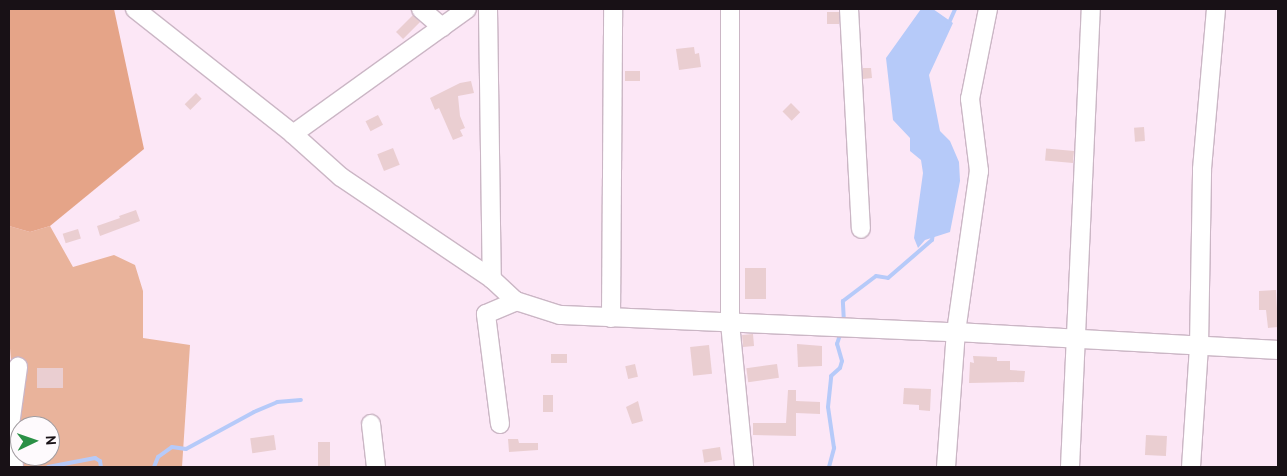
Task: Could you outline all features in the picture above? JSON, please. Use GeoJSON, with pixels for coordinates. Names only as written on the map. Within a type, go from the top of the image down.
{"type":"FeatureCollection","features":[{"type":"Feature","properties":{"kind":"street"},"geometry":{"type":"LineString","coordinates":[[135,9],[293,134],[341,177],[492,279],[516,301],[560,315],[956,332],[1278,350]]}},
{"type":"Feature","properties":{"kind":"street"},"geometry":{"type":"LineString","coordinates":[[421,9],[442,27]]}},
{"type":"Feature","properties":{"kind":"street"},"geometry":{"type":"LineString","coordinates":[[293,134],[467,9]]}},
{"type":"Feature","properties":{"kind":"street"},"geometry":{"type":"LineString","coordinates":[[488,9],[492,279]]}},
{"type":"Feature","properties":{"kind":"street"},"geometry":{"type":"LineString","coordinates":[[611,318],[613,9]]}},
{"type":"Feature","properties":{"kind":"street"},"geometry":{"type":"LineString","coordinates":[[730,9],[730,323],[744,467]]}},
{"type":"Feature","properties":{"kind":"street"},"geometry":{"type":"LineString","coordinates":[[849,9],[861,229]]}},
{"type":"Feature","properties":{"kind":"street"},"geometry":{"type":"LineString","coordinates":[[946,467],[956,332],[979,171],[970,99],[988,9]]}},
{"type":"Feature","properties":{"kind":"street"},"geometry":{"type":"LineString","coordinates":[[1070,467],[1091,9]]}},
{"type":"Feature","properties":{"kind":"street"},"geometry":{"type":"LineString","coordinates":[[1192,467],[1199,346],[1202,169],[1216,9]]}},
{"type":"Feature","properties":{"kind":"street"},"geometry":{"type":"LineString","coordinates":[[500,424],[486,314],[516,301]]}},
{"type":"Feature","properties":{"kind":"street"},"geometry":{"type":"LineString","coordinates":[[14,467],[10,425],[18,367]]}},
{"type":"Feature","properties":{"kind":"street"},"geometry":{"type":"LineString","coordinates":[[371,424],[376,467]]}},
{"type":"Feature","properties":{"kind":"shaded area"},"geometry":{"type":"Polygon","coordinates":[[[9,9],[114,9],[144,149],[50,226],[30,232],[9,226],[9,9]]]}},
{"type":"Feature","properties":{"kind":"shaded area"},"geometry":{"type":"Polygon","coordinates":[[[9,226],[30,232],[50,226],[73,267],[114,255],[135,265],[143,291],[143,338],[190,345],[182,467],[9,467],[10,460],[10,466],[60,466],[60,416],[16,416],[9,337],[9,226]]]}},
{"type":"Feature","properties":{"kind":"water"},"geometry":{"type":"Polygon","coordinates":[[[921,9],[933,9],[953,23],[929,75],[940,131],[950,141],[959,162],[960,181],[950,232],[925,240],[918,248],[914,238],[923,173],[921,160],[910,151],[910,138],[893,120],[886,58],[921,9]]]}},
{"type":"Feature","properties":{"kind":"building"},"geometry":{"type":"Polygon","coordinates":[[[827,12],[839,12],[839,24],[827,24],[827,12]]]}},
{"type":"Feature","properties":{"kind":"building"},"geometry":{"type":"Polygon","coordinates":[[[413,15],[420,22],[403,39],[396,32],[413,15]]]}},
{"type":"Feature","properties":{"kind":"building"},"geometry":{"type":"Polygon","coordinates":[[[694,47],[695,54],[699,53],[701,67],[679,70],[676,49],[694,47]]]}},
{"type":"Feature","properties":{"kind":"building"},"geometry":{"type":"Polygon","coordinates":[[[863,68],[871,68],[872,78],[863,79],[863,68]]]}},
{"type":"Feature","properties":{"kind":"building"},"geometry":{"type":"Polygon","coordinates":[[[625,71],[640,71],[640,81],[625,81],[625,71]]]}},
{"type":"Feature","properties":{"kind":"building"},"geometry":{"type":"Polygon","coordinates":[[[471,81],[474,93],[458,96],[460,116],[465,128],[460,130],[463,136],[453,140],[439,108],[435,110],[430,98],[460,83],[471,81]]]}},
{"type":"Feature","properties":{"kind":"building"},"geometry":{"type":"Polygon","coordinates":[[[196,93],[202,99],[190,110],[185,104],[196,93]]]}},
{"type":"Feature","properties":{"kind":"building"},"geometry":{"type":"Polygon","coordinates":[[[791,103],[800,112],[792,121],[783,111],[791,103]]]}},
{"type":"Feature","properties":{"kind":"building"},"geometry":{"type":"Polygon","coordinates":[[[378,115],[383,125],[371,131],[366,121],[378,115]]]}},
{"type":"Feature","properties":{"kind":"building"},"geometry":{"type":"Polygon","coordinates":[[[1144,127],[1145,141],[1135,142],[1134,128],[1144,127]]]}},
{"type":"Feature","properties":{"kind":"building"},"geometry":{"type":"Polygon","coordinates":[[[393,148],[400,165],[384,171],[377,154],[393,148]]]}},
{"type":"Feature","properties":{"kind":"building"},"geometry":{"type":"Polygon","coordinates":[[[1046,149],[1074,151],[1073,163],[1045,161],[1046,149]]]}},
{"type":"Feature","properties":{"kind":"building"},"geometry":{"type":"Polygon","coordinates":[[[136,210],[140,221],[100,236],[97,226],[136,210]]]}},
{"type":"Feature","properties":{"kind":"building"},"geometry":{"type":"Polygon","coordinates":[[[78,229],[81,239],[66,243],[63,234],[78,229]]]}},
{"type":"Feature","properties":{"kind":"building"},"geometry":{"type":"Polygon","coordinates":[[[745,268],[766,268],[766,299],[745,299],[745,268]]]}},
{"type":"Feature","properties":{"kind":"building"},"geometry":{"type":"Polygon","coordinates":[[[1276,290],[1278,327],[1268,328],[1266,310],[1259,310],[1259,291],[1276,290]]]}},
{"type":"Feature","properties":{"kind":"building"},"geometry":{"type":"Polygon","coordinates":[[[753,334],[754,346],[743,347],[742,335],[753,334]]]}},
{"type":"Feature","properties":{"kind":"building"},"geometry":{"type":"Polygon","coordinates":[[[797,344],[822,346],[822,366],[798,367],[797,344]]]}},
{"type":"Feature","properties":{"kind":"building"},"geometry":{"type":"Polygon","coordinates":[[[709,345],[712,374],[693,376],[690,347],[709,345]]]}},
{"type":"Feature","properties":{"kind":"building"},"geometry":{"type":"Polygon","coordinates":[[[551,354],[567,354],[567,363],[551,363],[551,354]]]}},
{"type":"Feature","properties":{"kind":"building"},"geometry":{"type":"Polygon","coordinates":[[[973,356],[997,357],[997,361],[1010,361],[1010,370],[1025,371],[1024,382],[969,383],[970,362],[974,363],[973,356]]]}},
{"type":"Feature","properties":{"kind":"building"},"geometry":{"type":"Polygon","coordinates":[[[635,364],[638,377],[628,379],[625,366],[635,364]]]}},
{"type":"Feature","properties":{"kind":"building"},"geometry":{"type":"Polygon","coordinates":[[[777,364],[779,378],[748,382],[746,368],[777,364]]]}},
{"type":"Feature","properties":{"kind":"building"},"geometry":{"type":"Polygon","coordinates":[[[37,368],[63,368],[63,388],[37,388],[37,368]]]}},
{"type":"Feature","properties":{"kind":"building"},"geometry":{"type":"Polygon","coordinates":[[[904,388],[931,389],[930,411],[919,410],[919,405],[903,404],[904,388]]]}},
{"type":"Feature","properties":{"kind":"building"},"geometry":{"type":"Polygon","coordinates":[[[788,390],[796,390],[796,401],[820,402],[820,414],[796,413],[796,436],[753,435],[753,423],[786,423],[788,390]]]}},
{"type":"Feature","properties":{"kind":"building"},"geometry":{"type":"Polygon","coordinates":[[[543,395],[553,395],[553,412],[543,412],[543,395]]]}},
{"type":"Feature","properties":{"kind":"building"},"geometry":{"type":"Polygon","coordinates":[[[638,401],[643,421],[632,424],[626,407],[638,401]]]}},
{"type":"Feature","properties":{"kind":"building"},"geometry":{"type":"Polygon","coordinates":[[[274,435],[276,450],[252,453],[250,438],[274,435]]]}},
{"type":"Feature","properties":{"kind":"building"},"geometry":{"type":"Polygon","coordinates":[[[1146,435],[1167,436],[1166,456],[1145,455],[1146,435]]]}},
{"type":"Feature","properties":{"kind":"building"},"geometry":{"type":"Polygon","coordinates":[[[508,439],[518,439],[519,443],[538,443],[538,450],[509,452],[508,439]]]}},
{"type":"Feature","properties":{"kind":"building"},"geometry":{"type":"Polygon","coordinates":[[[318,442],[330,442],[330,467],[318,467],[318,442]]]}},
{"type":"Feature","properties":{"kind":"building"},"geometry":{"type":"Polygon","coordinates":[[[720,447],[722,460],[704,463],[702,450],[720,447]]]}},
{"type":"Feature","properties":{"kind":"waterway"},"geometry":{"type":"LineString","coordinates":[[948,25],[955,9]]}},
{"type":"Feature","properties":{"kind":"waterway"},"geometry":{"type":"LineString","coordinates":[[844,323],[843,301],[876,276],[888,278],[932,240],[933,234]]}},
{"type":"Feature","properties":{"kind":"waterway"},"geometry":{"type":"LineString","coordinates":[[829,467],[834,448],[828,407],[831,376],[840,368],[842,361],[837,344],[841,332]]}},
{"type":"Feature","properties":{"kind":"waterway"},"geometry":{"type":"LineString","coordinates":[[154,467],[158,457],[172,447],[186,449],[254,412],[277,402],[301,400]]}},
{"type":"Feature","properties":{"kind":"waterway"},"geometry":{"type":"LineString","coordinates":[[48,467],[95,458],[100,461],[101,467]]}}]}
